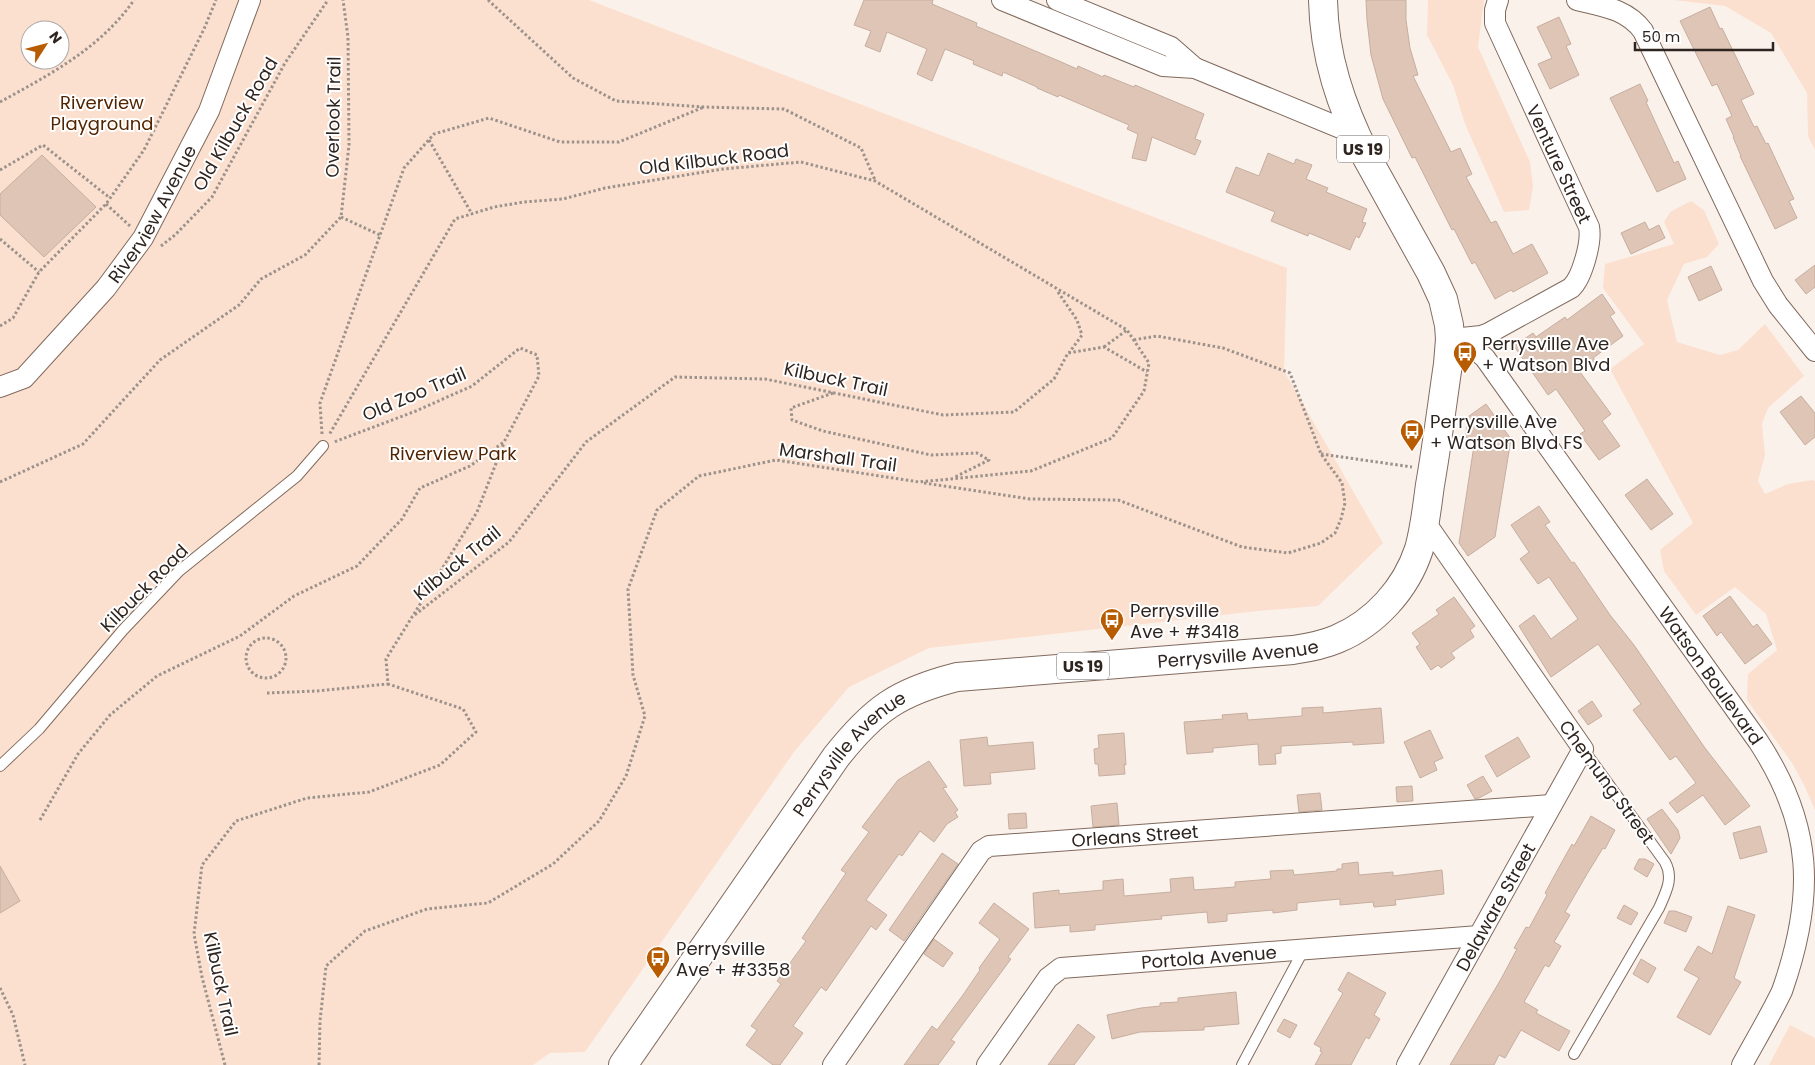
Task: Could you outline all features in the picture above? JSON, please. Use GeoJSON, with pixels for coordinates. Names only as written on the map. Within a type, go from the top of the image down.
{"type":"FeatureCollection","features":[{"type":"Feature","properties":{"kind":"main road","name":"Perrysville Avenue"},"geometry":{"type":"LineString","coordinates":[[623,1065],[836,756],[876,712],[890,702],[922,687],[957,677],[1292,650],[1335,640],[1360,627],[1382,609],[1400,588],[1414,563],[1425,522],[1450,339],[1447,312],[1437,286],[1355,134],[1339,96],[1329,58],[1324,0]]}},
{"type":"Feature","properties":{"kind":"street","name":"Riverview Avenue"},"geometry":{"type":"LineString","coordinates":[[0,387],[24,378],[106,288],[151,243],[209,111],[250,0]]}},
{"type":"Feature","properties":{"kind":"street"},"geometry":{"type":"LineString","coordinates":[[1002,0],[1163,66],[1195,68]]}},
{"type":"Feature","properties":{"kind":"street"},"geometry":{"type":"LineString","coordinates":[[1057,0],[1170,47],[1195,68],[1355,134]]}},
{"type":"Feature","properties":{"kind":"street","name":"Venture Street"},"geometry":{"type":"LineString","coordinates":[[1450,339],[1481,336],[1489,333],[1572,288],[1579,278],[1590,240],[1589,227],[1495,24],[1495,10],[1498,0]]}},
{"type":"Feature","properties":{"kind":"street"},"geometry":{"type":"LineString","coordinates":[[1577,0],[1619,10],[1633,19],[1644,31],[1763,281],[1778,305],[1815,351]]}},
{"type":"Feature","properties":{"kind":"street","name":"Watson Boulevard"},"geometry":{"type":"LineString","coordinates":[[1450,339],[1477,351],[1485,358],[1758,741],[1784,783],[1793,803],[1802,826],[1810,872],[1810,897],[1806,921],[1800,945],[1782,991],[1742,1065]]}},
{"type":"Feature","properties":{"kind":"street","name":"Chemung Street"},"geometry":{"type":"LineString","coordinates":[[1425,522],[1583,749]]}},
{"type":"Feature","properties":{"kind":"street","name":"Delaware Street"},"geometry":{"type":"LineString","coordinates":[[1407,1065],[1583,749]]}},
{"type":"Feature","properties":{"kind":"street","name":"Orleans Street"},"geometry":{"type":"LineString","coordinates":[[833,1065],[981,851],[989,846],[1552,805]]}},
{"type":"Feature","properties":{"kind":"street","name":"Portola Avenue"},"geometry":{"type":"LineString","coordinates":[[987,1065],[1048,978],[1062,968],[1479,936]]}},
{"type":"Feature","properties":{"kind":"lane","name":"Kilbuck Road"},"geometry":{"type":"LineString","coordinates":[[0,766],[40,729],[123,630],[179,571],[297,476],[323,446]]}},
{"type":"Feature","properties":{"kind":"lane","name":"Chemung Street"},"geometry":{"type":"LineString","coordinates":[[1574,1054],[1659,908],[1670,879],[1665,862],[1583,749]]}},
{"type":"Feature","properties":{"kind":"lane"},"geometry":{"type":"LineString","coordinates":[[1242,1065],[1304,949]]}},
{"type":"Feature","properties":{"kind":"path"},"geometry":{"type":"LineString","coordinates":[[0,102],[47,76],[92,47],[128,9],[134,0]]}},
{"type":"Feature","properties":{"kind":"path"},"geometry":{"type":"LineString","coordinates":[[0,326],[13,318],[39,272],[106,204],[144,150],[204,29],[216,0]]}},
{"type":"Feature","properties":{"kind":"path","name":"Old Kilbuck Road"},"geometry":{"type":"LineString","coordinates":[[151,243],[176,235],[212,197],[284,63],[328,0]]}},
{"type":"Feature","properties":{"kind":"path","name":"Overlook Trail"},"geometry":{"type":"LineString","coordinates":[[342,217],[349,145],[348,37],[343,0]]}},
{"type":"Feature","properties":{"kind":"path","name":"Old Kilbuck Road"},"geometry":{"type":"LineString","coordinates":[[488,0],[572,78],[616,101],[704,107],[784,109],[861,148],[875,181]]}},
{"type":"Feature","properties":{"kind":"path"},"geometry":{"type":"LineString","coordinates":[[323,446],[320,403],[404,168],[434,134],[489,118],[560,142],[619,142],[704,107]]}},
{"type":"Feature","properties":{"kind":"path"},"geometry":{"type":"LineString","coordinates":[[429,140],[472,214]]}},
{"type":"Feature","properties":{"kind":"path"},"geometry":{"type":"LineString","coordinates":[[0,169],[43,145],[110,198]]}},
{"type":"Feature","properties":{"kind":"path","name":"Old Kilbuck Road"},"geometry":{"type":"LineString","coordinates":[[323,446],[455,220],[494,207],[564,199],[605,188],[723,169],[801,162],[875,181]]}},
{"type":"Feature","properties":{"kind":"path"},"geometry":{"type":"LineString","coordinates":[[875,181],[1127,330],[1149,363],[1147,372],[1104,347]]}},
{"type":"Feature","properties":{"kind":"path"},"geometry":{"type":"LineString","coordinates":[[106,204],[151,243]]}},
{"type":"Feature","properties":{"kind":"path"},"geometry":{"type":"LineString","coordinates":[[0,482],[83,444],[160,360],[239,305],[261,279],[305,255],[342,217],[380,235]]}},
{"type":"Feature","properties":{"kind":"path"},"geometry":{"type":"LineString","coordinates":[[0,239],[39,272]]}},
{"type":"Feature","properties":{"kind":"path","name":"Kilbuck Trail"},"geometry":{"type":"LineString","coordinates":[[225,1065],[202,977],[194,934],[202,865],[236,821],[307,798],[369,792],[440,765],[476,732],[463,709],[388,684],[386,659],[412,617],[509,542],[586,442],[675,377],[765,378],[943,415],[1014,412],[1054,378],[1068,353],[1082,335],[1077,320],[1056,289]]}},
{"type":"Feature","properties":{"kind":"path"},"geometry":{"type":"LineString","coordinates":[[1068,353],[1104,347],[1127,330]]}},
{"type":"Feature","properties":{"kind":"path"},"geometry":{"type":"LineString","coordinates":[[919,482],[1030,499],[1118,500],[1242,548],[1288,553],[1321,543],[1335,533],[1345,503],[1342,483],[1321,454],[1290,373],[1224,348],[1157,336],[1134,340]]}},
{"type":"Feature","properties":{"kind":"path","name":"Old Zoo Trail"},"geometry":{"type":"LineString","coordinates":[[40,820],[78,754],[110,716],[157,676],[240,636],[294,596],[357,566],[402,519],[420,488],[470,466],[504,442],[539,376],[537,355],[520,348],[472,386],[323,446]]}},
{"type":"Feature","properties":{"kind":"path","name":"Marshall Trail"},"geometry":{"type":"LineString","coordinates":[[320,1065],[320,1021],[326,966],[365,931],[427,909],[488,903],[553,864],[599,821],[626,776],[645,716],[633,675],[628,589],[657,510],[699,476],[776,460],[919,482],[1031,471],[1112,438],[1144,391],[1147,372]]}},
{"type":"Feature","properties":{"kind":"path"},"geometry":{"type":"LineString","coordinates":[[834,393],[791,408],[792,420],[822,431],[931,455],[977,453],[990,460],[953,478]]}},
{"type":"Feature","properties":{"kind":"path"},"geometry":{"type":"LineString","coordinates":[[412,617],[477,512],[504,442]]}},
{"type":"Feature","properties":{"kind":"path"},"geometry":{"type":"LineString","coordinates":[[1321,454],[1433,471]]}},
{"type":"Feature","properties":{"kind":"path"},"geometry":{"type":"LineString","coordinates":[[262,638],[276,640],[285,651],[284,665],[276,675],[269,677],[255,675],[247,664],[247,650],[256,640],[262,638]]}},
{"type":"Feature","properties":{"kind":"path"},"geometry":{"type":"LineString","coordinates":[[267,693],[316,691],[388,684]]}},
{"type":"Feature","properties":{"kind":"path"},"geometry":{"type":"LineString","coordinates":[[0,988],[13,1016],[25,1065]]}},
{"type":"Feature","properties":{"kind":"green space","name":"Riverview Park"},"geometry":{"type":"Polygon","coordinates":[[[0,0],[589,0],[1287,268],[1284,371],[1383,543],[1318,606],[929,648],[849,687],[794,752],[585,1052],[550,1053],[533,1065],[0,1065],[0,0]]]}},
{"type":"Feature","properties":{"kind":"green space"},"geometry":{"type":"Polygon","coordinates":[[[1428,0],[1484,0],[1478,47],[1530,162],[1533,187],[1529,210],[1504,212],[1465,124],[1453,85],[1427,35],[1428,0]]]}},
{"type":"Feature","properties":{"kind":"green space"},"geometry":{"type":"Polygon","coordinates":[[[1673,0],[1815,0],[1815,150],[1808,136],[1807,93],[1771,33],[1725,6],[1673,0]]]}},
{"type":"Feature","properties":{"kind":"green space"},"geometry":{"type":"Polygon","coordinates":[[[1691,201],[1704,210],[1719,244],[1707,257],[1684,264],[1667,300],[1677,342],[1720,355],[1738,350],[1765,324],[1804,376],[1768,408],[1762,424],[1765,455],[1758,481],[1765,494],[1788,484],[1815,481],[1815,810],[1792,763],[1747,700],[1748,674],[1777,650],[1766,614],[1735,587],[1696,615],[1664,571],[1660,550],[1693,523],[1610,369],[1644,344],[1603,288],[1605,264],[1674,244],[1664,222],[1670,212],[1691,201]]]}},
{"type":"Feature","properties":{"kind":"green space"},"geometry":{"type":"Polygon","coordinates":[[[1790,1025],[1815,1038],[1815,1065],[1769,1065],[1790,1025]]]}},
{"type":"Feature","properties":{"kind":"building"},"geometry":{"type":"Polygon","coordinates":[[[864,0],[933,0],[932,4],[977,23],[976,26],[1077,69],[1078,66],[1103,77],[1104,75],[1134,87],[1135,85],[1204,114],[1195,139],[1201,141],[1195,155],[1152,137],[1146,161],[1132,158],[1138,134],[1127,129],[1129,125],[1059,95],[1058,97],[1003,72],[1002,76],[973,64],[974,61],[945,49],[932,81],[917,74],[927,49],[887,32],[880,52],[865,46],[871,31],[854,25],[864,0]]]}},
{"type":"Feature","properties":{"kind":"building"},"geometry":{"type":"Polygon","coordinates":[[[1366,0],[1406,0],[1406,20],[1410,48],[1418,75],[1413,76],[1451,152],[1460,148],[1472,174],[1466,177],[1491,223],[1496,221],[1513,254],[1532,244],[1548,273],[1513,292],[1511,290],[1495,299],[1475,262],[1472,264],[1454,229],[1452,230],[1415,157],[1412,158],[1383,99],[1371,55],[1366,0]]]}},
{"type":"Feature","properties":{"kind":"building"},"geometry":{"type":"Polygon","coordinates":[[[1710,7],[1754,94],[1741,100],[1754,127],[1757,126],[1766,144],[1768,143],[1794,199],[1789,201],[1797,218],[1775,229],[1740,156],[1726,119],[1732,116],[1717,84],[1712,86],[1680,21],[1710,7]]]}},
{"type":"Feature","properties":{"kind":"building"},"geometry":{"type":"Polygon","coordinates":[[[1559,17],[1571,44],[1566,46],[1579,75],[1550,89],[1538,64],[1552,58],[1537,27],[1559,17]]]}},
{"type":"Feature","properties":{"kind":"building"},"geometry":{"type":"Polygon","coordinates":[[[1640,84],[1648,101],[1646,102],[1674,163],[1678,161],[1686,179],[1657,192],[1610,98],[1640,84]]]}},
{"type":"Feature","properties":{"kind":"building"},"geometry":{"type":"Polygon","coordinates":[[[1268,153],[1294,164],[1296,159],[1312,165],[1306,179],[1328,188],[1326,192],[1367,209],[1362,222],[1366,223],[1359,238],[1356,236],[1350,250],[1309,233],[1308,236],[1271,221],[1275,212],[1226,192],[1236,167],[1259,176],[1268,153]]]}},
{"type":"Feature","properties":{"kind":"building"},"geometry":{"type":"Polygon","coordinates":[[[42,155],[96,207],[44,257],[0,215],[0,194],[42,155]]]}},
{"type":"Feature","properties":{"kind":"building"},"geometry":{"type":"Polygon","coordinates":[[[1645,222],[1649,230],[1659,225],[1665,238],[1631,254],[1621,233],[1645,222]]]}},
{"type":"Feature","properties":{"kind":"building"},"geometry":{"type":"Polygon","coordinates":[[[1815,265],[1815,287],[1806,294],[1795,280],[1815,265]]]}},
{"type":"Feature","properties":{"kind":"building"},"geometry":{"type":"Polygon","coordinates":[[[1711,266],[1722,290],[1699,301],[1688,277],[1711,266]]]}},
{"type":"Feature","properties":{"kind":"building"},"geometry":{"type":"Polygon","coordinates":[[[1602,294],[1615,313],[1610,316],[1623,336],[1593,358],[1596,361],[1580,372],[1611,414],[1602,421],[1620,446],[1599,460],[1580,434],[1585,431],[1556,389],[1548,395],[1514,346],[1533,333],[1536,337],[1565,317],[1567,320],[1602,294]]]}},
{"type":"Feature","properties":{"kind":"building"},"geometry":{"type":"Polygon","coordinates":[[[1801,396],[1815,413],[1815,437],[1805,445],[1780,412],[1801,396]]]}},
{"type":"Feature","properties":{"kind":"building"},"geometry":{"type":"Polygon","coordinates":[[[1486,404],[1511,439],[1495,537],[1468,556],[1459,543],[1475,439],[1465,437],[1469,416],[1486,404]]]}},
{"type":"Feature","properties":{"kind":"building"},"geometry":{"type":"Polygon","coordinates":[[[1647,479],[1673,514],[1651,530],[1625,495],[1647,479]]]}},
{"type":"Feature","properties":{"kind":"building"},"geometry":{"type":"Polygon","coordinates":[[[1539,506],[1550,522],[1545,525],[1634,645],[1705,748],[1750,806],[1725,825],[1703,795],[1677,813],[1669,803],[1696,783],[1676,756],[1670,760],[1633,710],[1641,704],[1598,644],[1551,677],[1519,626],[1534,615],[1551,639],[1578,619],[1549,577],[1538,584],[1520,559],[1529,552],[1511,525],[1539,506]]]}},
{"type":"Feature","properties":{"kind":"building"},"geometry":{"type":"Polygon","coordinates":[[[1730,596],[1753,627],[1757,624],[1772,644],[1745,664],[1721,632],[1717,636],[1703,616],[1730,596]]]}},
{"type":"Feature","properties":{"kind":"building"},"geometry":{"type":"Polygon","coordinates":[[[1454,597],[1475,626],[1470,630],[1474,637],[1451,653],[1455,658],[1441,668],[1438,665],[1431,670],[1416,647],[1420,644],[1412,633],[1439,614],[1436,610],[1454,597]]]}},
{"type":"Feature","properties":{"kind":"building"},"geometry":{"type":"Polygon","coordinates":[[[1592,701],[1602,716],[1588,725],[1578,711],[1592,701]]]}},
{"type":"Feature","properties":{"kind":"building"},"geometry":{"type":"Polygon","coordinates":[[[1323,707],[1323,713],[1381,708],[1384,743],[1353,745],[1353,742],[1281,746],[1281,753],[1275,754],[1276,764],[1259,765],[1258,744],[1213,748],[1213,752],[1187,754],[1184,722],[1223,719],[1222,715],[1247,713],[1248,720],[1302,716],[1302,708],[1323,707]]]}},
{"type":"Feature","properties":{"kind":"building"},"geometry":{"type":"Polygon","coordinates":[[[1430,730],[1443,758],[1434,762],[1437,770],[1420,778],[1404,742],[1430,730]]]}},
{"type":"Feature","properties":{"kind":"building"},"geometry":{"type":"Polygon","coordinates":[[[1124,733],[1125,774],[1099,776],[1098,764],[1095,764],[1094,749],[1099,748],[1098,735],[1124,733]]]}},
{"type":"Feature","properties":{"kind":"building"},"geometry":{"type":"Polygon","coordinates":[[[987,737],[988,746],[1033,742],[1035,769],[990,773],[991,784],[964,786],[960,740],[987,737]]]}},
{"type":"Feature","properties":{"kind":"building"},"geometry":{"type":"Polygon","coordinates":[[[1518,737],[1530,757],[1497,777],[1485,756],[1518,737]]]}},
{"type":"Feature","properties":{"kind":"building"},"geometry":{"type":"Polygon","coordinates":[[[929,761],[947,787],[943,788],[958,810],[955,812],[958,817],[947,824],[934,842],[920,831],[902,856],[899,854],[866,900],[887,915],[876,930],[871,926],[826,991],[821,987],[793,1026],[803,1033],[780,1065],[773,1065],[746,1045],[757,1030],[751,1026],[781,984],[777,981],[806,941],[802,938],[846,873],[841,870],[869,832],[862,827],[898,780],[929,761]]]}},
{"type":"Feature","properties":{"kind":"building"},"geometry":{"type":"Polygon","coordinates":[[[1483,776],[1492,791],[1475,799],[1467,785],[1483,776]]]}},
{"type":"Feature","properties":{"kind":"building"},"geometry":{"type":"Polygon","coordinates":[[[1412,786],[1413,801],[1397,802],[1396,787],[1412,786]]]}},
{"type":"Feature","properties":{"kind":"building"},"geometry":{"type":"Polygon","coordinates":[[[1320,793],[1322,810],[1299,812],[1297,795],[1320,793]]]}},
{"type":"Feature","properties":{"kind":"building"},"geometry":{"type":"Polygon","coordinates":[[[1117,803],[1119,825],[1093,827],[1091,806],[1117,803]]]}},
{"type":"Feature","properties":{"kind":"building"},"geometry":{"type":"Polygon","coordinates":[[[1662,809],[1678,830],[1680,838],[1671,854],[1647,819],[1662,809]]]}},
{"type":"Feature","properties":{"kind":"building"},"geometry":{"type":"Polygon","coordinates":[[[1026,813],[1027,828],[1009,829],[1008,814],[1026,813]]]}},
{"type":"Feature","properties":{"kind":"building"},"geometry":{"type":"Polygon","coordinates":[[[1591,816],[1615,830],[1565,912],[1570,915],[1554,942],[1561,946],[1549,967],[1545,965],[1524,1002],[1538,1010],[1536,1013],[1570,1031],[1559,1051],[1521,1030],[1505,1058],[1499,1055],[1494,1065],[1450,1065],[1501,979],[1517,949],[1514,948],[1526,927],[1529,928],[1547,895],[1545,893],[1572,844],[1574,846],[1591,816]]]}},
{"type":"Feature","properties":{"kind":"building"},"geometry":{"type":"Polygon","coordinates":[[[1760,826],[1767,852],[1740,859],[1733,833],[1760,826]]]}},
{"type":"Feature","properties":{"kind":"building"},"geometry":{"type":"Polygon","coordinates":[[[942,853],[958,864],[904,941],[889,930],[942,853]]]}},
{"type":"Feature","properties":{"kind":"building"},"geometry":{"type":"Polygon","coordinates":[[[1639,859],[1645,859],[1654,864],[1647,877],[1634,869],[1639,859]]]}},
{"type":"Feature","properties":{"kind":"building"},"geometry":{"type":"Polygon","coordinates":[[[1358,862],[1359,875],[1393,872],[1393,876],[1442,870],[1444,894],[1395,900],[1396,905],[1374,907],[1373,902],[1340,905],[1340,899],[1297,903],[1297,910],[1273,913],[1273,910],[1227,914],[1227,921],[1208,923],[1207,912],[1161,916],[1162,919],[1095,925],[1095,930],[1070,932],[1070,925],[1035,928],[1033,893],[1059,890],[1059,894],[1103,890],[1103,881],[1123,879],[1124,896],[1171,892],[1170,879],[1193,877],[1194,890],[1235,887],[1235,882],[1271,879],[1270,871],[1293,870],[1294,875],[1337,871],[1337,869],[1342,869],[1342,864],[1358,862]]]}},
{"type":"Feature","properties":{"kind":"building"},"geometry":{"type":"Polygon","coordinates":[[[0,866],[20,901],[0,913],[0,866]]]}},
{"type":"Feature","properties":{"kind":"building"},"geometry":{"type":"Polygon","coordinates":[[[994,903],[1029,929],[1008,957],[1011,959],[951,1040],[955,1042],[938,1065],[904,1065],[932,1026],[937,1030],[1000,939],[979,923],[994,903]]]}},
{"type":"Feature","properties":{"kind":"building"},"geometry":{"type":"Polygon","coordinates":[[[1624,905],[1638,913],[1631,925],[1617,918],[1624,905]]]}},
{"type":"Feature","properties":{"kind":"building"},"geometry":{"type":"Polygon","coordinates":[[[1728,906],[1755,915],[1734,978],[1741,982],[1710,1035],[1677,1017],[1699,978],[1684,970],[1698,946],[1712,954],[1728,906]]]}},
{"type":"Feature","properties":{"kind":"building"},"geometry":{"type":"Polygon","coordinates":[[[1669,911],[1675,911],[1692,917],[1686,932],[1664,923],[1669,911]]]}},
{"type":"Feature","properties":{"kind":"building"},"geometry":{"type":"Polygon","coordinates":[[[934,939],[953,953],[943,967],[924,954],[934,939]]]}},
{"type":"Feature","properties":{"kind":"building"},"geometry":{"type":"Polygon","coordinates":[[[1641,959],[1656,968],[1648,983],[1633,974],[1641,959]]]}},
{"type":"Feature","properties":{"kind":"building"},"geometry":{"type":"Polygon","coordinates":[[[1348,972],[1386,993],[1374,1015],[1380,1019],[1369,1039],[1366,1037],[1351,1065],[1315,1065],[1322,1052],[1320,1051],[1321,1048],[1314,1044],[1343,993],[1338,990],[1348,972]]]}},
{"type":"Feature","properties":{"kind":"building"},"geometry":{"type":"Polygon","coordinates":[[[1236,992],[1239,1024],[1204,1027],[1204,1030],[1140,1032],[1112,1039],[1107,1015],[1160,1006],[1160,1003],[1178,1002],[1178,998],[1236,992]]]}},
{"type":"Feature","properties":{"kind":"building"},"geometry":{"type":"Polygon","coordinates":[[[1284,1019],[1297,1025],[1290,1038],[1277,1031],[1284,1019]]]}},
{"type":"Feature","properties":{"kind":"building"},"geometry":{"type":"Polygon","coordinates":[[[1078,1024],[1095,1037],[1074,1065],[1048,1065],[1078,1024]]]}},
{"type":"Feature","properties":{"kind":"place","name":"Perrysville Ave + Watson Blvd"},"geometry":{"type":"Point","coordinates":[1465,374]}},
{"type":"Feature","properties":{"kind":"place","name":"Perrysville Ave + Watson Blvd FS"},"geometry":{"type":"Point","coordinates":[1412,452]}},
{"type":"Feature","properties":{"kind":"place","name":"Perrysville Ave + #3418"},"geometry":{"type":"Point","coordinates":[1112,641]}},
{"type":"Feature","properties":{"kind":"place","name":"Perrysville Ave + #3358"},"geometry":{"type":"Point","coordinates":[658,979]}},
{"type":"Feature","properties":{"kind":"park label","name":"Riverview Playground"},"geometry":{"type":"Point","coordinates":[102,112]}}]}
